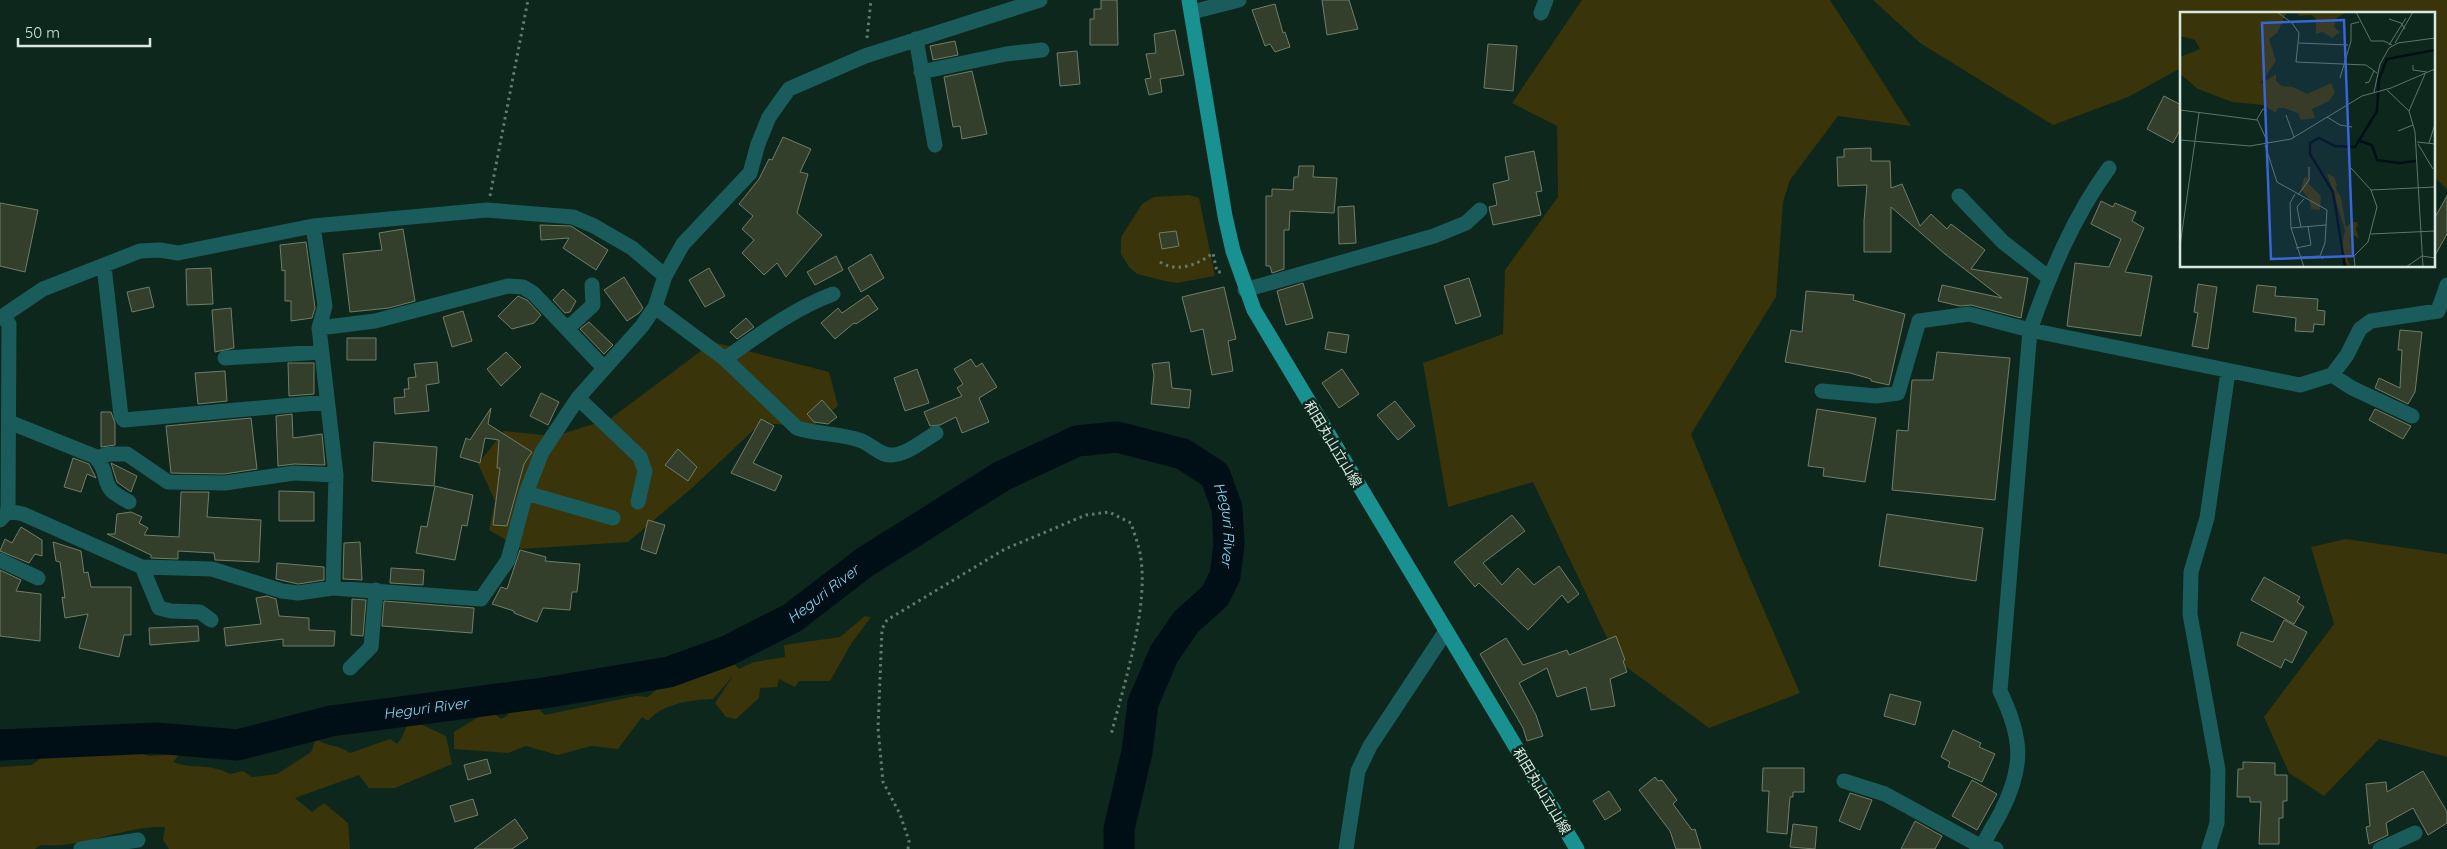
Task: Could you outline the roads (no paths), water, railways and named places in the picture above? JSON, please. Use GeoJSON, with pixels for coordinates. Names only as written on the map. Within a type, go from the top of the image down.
{"type":"FeatureCollection","features":[{"type":"Feature","properties":{"kind":"main road","name":"和田丸山立山線"},"geometry":{"type":"LineString","coordinates":[[1191,6],[1225,216],[1245,290],[1272,342],[1577,849]]}},
{"type":"Feature","properties":{"kind":"street"},"geometry":{"type":"LineString","coordinates":[[665,276],[632,248],[594,226],[573,217],[487,210],[313,226],[178,253],[160,250],[140,251],[43,289],[2,317],[9,324],[9,422],[4,515],[23,514],[142,568],[212,569],[282,591],[298,593],[333,588],[481,599],[508,560],[526,492],[542,452],[578,398],[642,326],[655,307],[665,276],[683,244],[750,173],[758,144],[769,117],[789,89],[821,73],[866,56],[1040,0]]}},
{"type":"Feature","properties":{"kind":"street"},"geometry":{"type":"LineString","coordinates":[[1191,6],[1239,0]]}},
{"type":"Feature","properties":{"kind":"street"},"geometry":{"type":"LineString","coordinates":[[916,39],[936,145]]}},
{"type":"Feature","properties":{"kind":"street"},"geometry":{"type":"LineString","coordinates":[[921,72],[1006,54],[1042,50]]}},
{"type":"Feature","properties":{"kind":"street"},"geometry":{"type":"LineString","coordinates":[[1844,781],[1885,794],[1987,848],[2014,780],[2019,747],[2011,716],[2000,691],[2030,330],[2049,278],[2081,213],[2109,168]]}},
{"type":"Feature","properties":{"kind":"street"},"geometry":{"type":"LineString","coordinates":[[1959,196],[2003,242],[2049,278]]}},
{"type":"Feature","properties":{"kind":"street"},"geometry":{"type":"LineString","coordinates":[[1245,290],[1434,236],[1466,223],[1480,210]]}},
{"type":"Feature","properties":{"kind":"street"},"geometry":{"type":"LineString","coordinates":[[313,226],[325,306],[319,328],[336,475],[333,588]]}},
{"type":"Feature","properties":{"kind":"street"},"geometry":{"type":"LineString","coordinates":[[104,266],[120,416],[124,420],[327,402]]}},
{"type":"Feature","properties":{"kind":"street"},"geometry":{"type":"LineString","coordinates":[[567,329],[593,305],[592,285]]}},
{"type":"Feature","properties":{"kind":"street"},"geometry":{"type":"LineString","coordinates":[[1822,391],[1876,396],[1898,393],[1919,321],[1969,314],[2030,330],[2228,372],[2300,385],[2332,375],[2347,355],[2360,329],[2371,321],[2438,311],[2447,285]]}},
{"type":"Feature","properties":{"kind":"street"},"geometry":{"type":"LineString","coordinates":[[319,328],[375,320],[508,286],[523,287],[533,293],[604,368]]}},
{"type":"Feature","properties":{"kind":"street"},"geometry":{"type":"LineString","coordinates":[[725,359],[768,327],[811,302],[833,294]]}},
{"type":"Feature","properties":{"kind":"street"},"geometry":{"type":"LineString","coordinates":[[655,307],[725,359],[797,428],[810,432],[832,433],[862,441],[888,455],[897,454],[936,433]]}},
{"type":"Feature","properties":{"kind":"street"},"geometry":{"type":"LineString","coordinates":[[225,358],[322,352]]}},
{"type":"Feature","properties":{"kind":"street"},"geometry":{"type":"LineString","coordinates":[[2209,849],[2217,823],[2218,770],[2190,614],[2191,572],[2207,518],[2228,372]]}},
{"type":"Feature","properties":{"kind":"street"},"geometry":{"type":"LineString","coordinates":[[2332,375],[2352,388],[2412,416]]}},
{"type":"Feature","properties":{"kind":"street"},"geometry":{"type":"LineString","coordinates":[[578,398],[640,457],[645,471],[638,502]]}},
{"type":"Feature","properties":{"kind":"street"},"geometry":{"type":"LineString","coordinates":[[9,422],[96,458],[104,466],[108,485],[129,502]]}},
{"type":"Feature","properties":{"kind":"street"},"geometry":{"type":"LineString","coordinates":[[96,458],[109,454],[127,454],[168,482],[225,483],[294,473],[336,475]]}},
{"type":"Feature","properties":{"kind":"street"},"geometry":{"type":"LineString","coordinates":[[526,492],[613,518]]}},
{"type":"Feature","properties":{"kind":"street"},"geometry":{"type":"LineString","coordinates":[[0,560],[38,578]]}},
{"type":"Feature","properties":{"kind":"street"},"geometry":{"type":"LineString","coordinates":[[142,568],[159,608],[171,611],[200,612],[211,620]]}},
{"type":"Feature","properties":{"kind":"street"},"geometry":{"type":"LineString","coordinates":[[350,668],[371,648],[376,590]]}},
{"type":"Feature","properties":{"kind":"street"},"geometry":{"type":"LineString","coordinates":[[1346,849],[1358,771],[1370,746],[1446,631]]}},
{"type":"Feature","properties":{"kind":"street"},"geometry":{"type":"LineString","coordinates":[[2380,849],[2415,833]]}},
{"type":"Feature","properties":{"kind":"street"},"geometry":{"type":"LineString","coordinates":[[81,849],[138,840]]}},
{"type":"Feature","properties":{"kind":"waterway","name":"Heguri River"},"geometry":{"type":"LineString","coordinates":[[0,745],[156,738],[237,745],[331,721],[544,693],[669,672],[727,651],[792,618],[865,562],[1002,476],[1077,441],[1117,437],[1183,454],[1215,475],[1227,508],[1229,544],[1225,576],[1215,596],[1186,622],[1164,654],[1143,703],[1137,752],[1119,829],[1119,849]]}}]}
